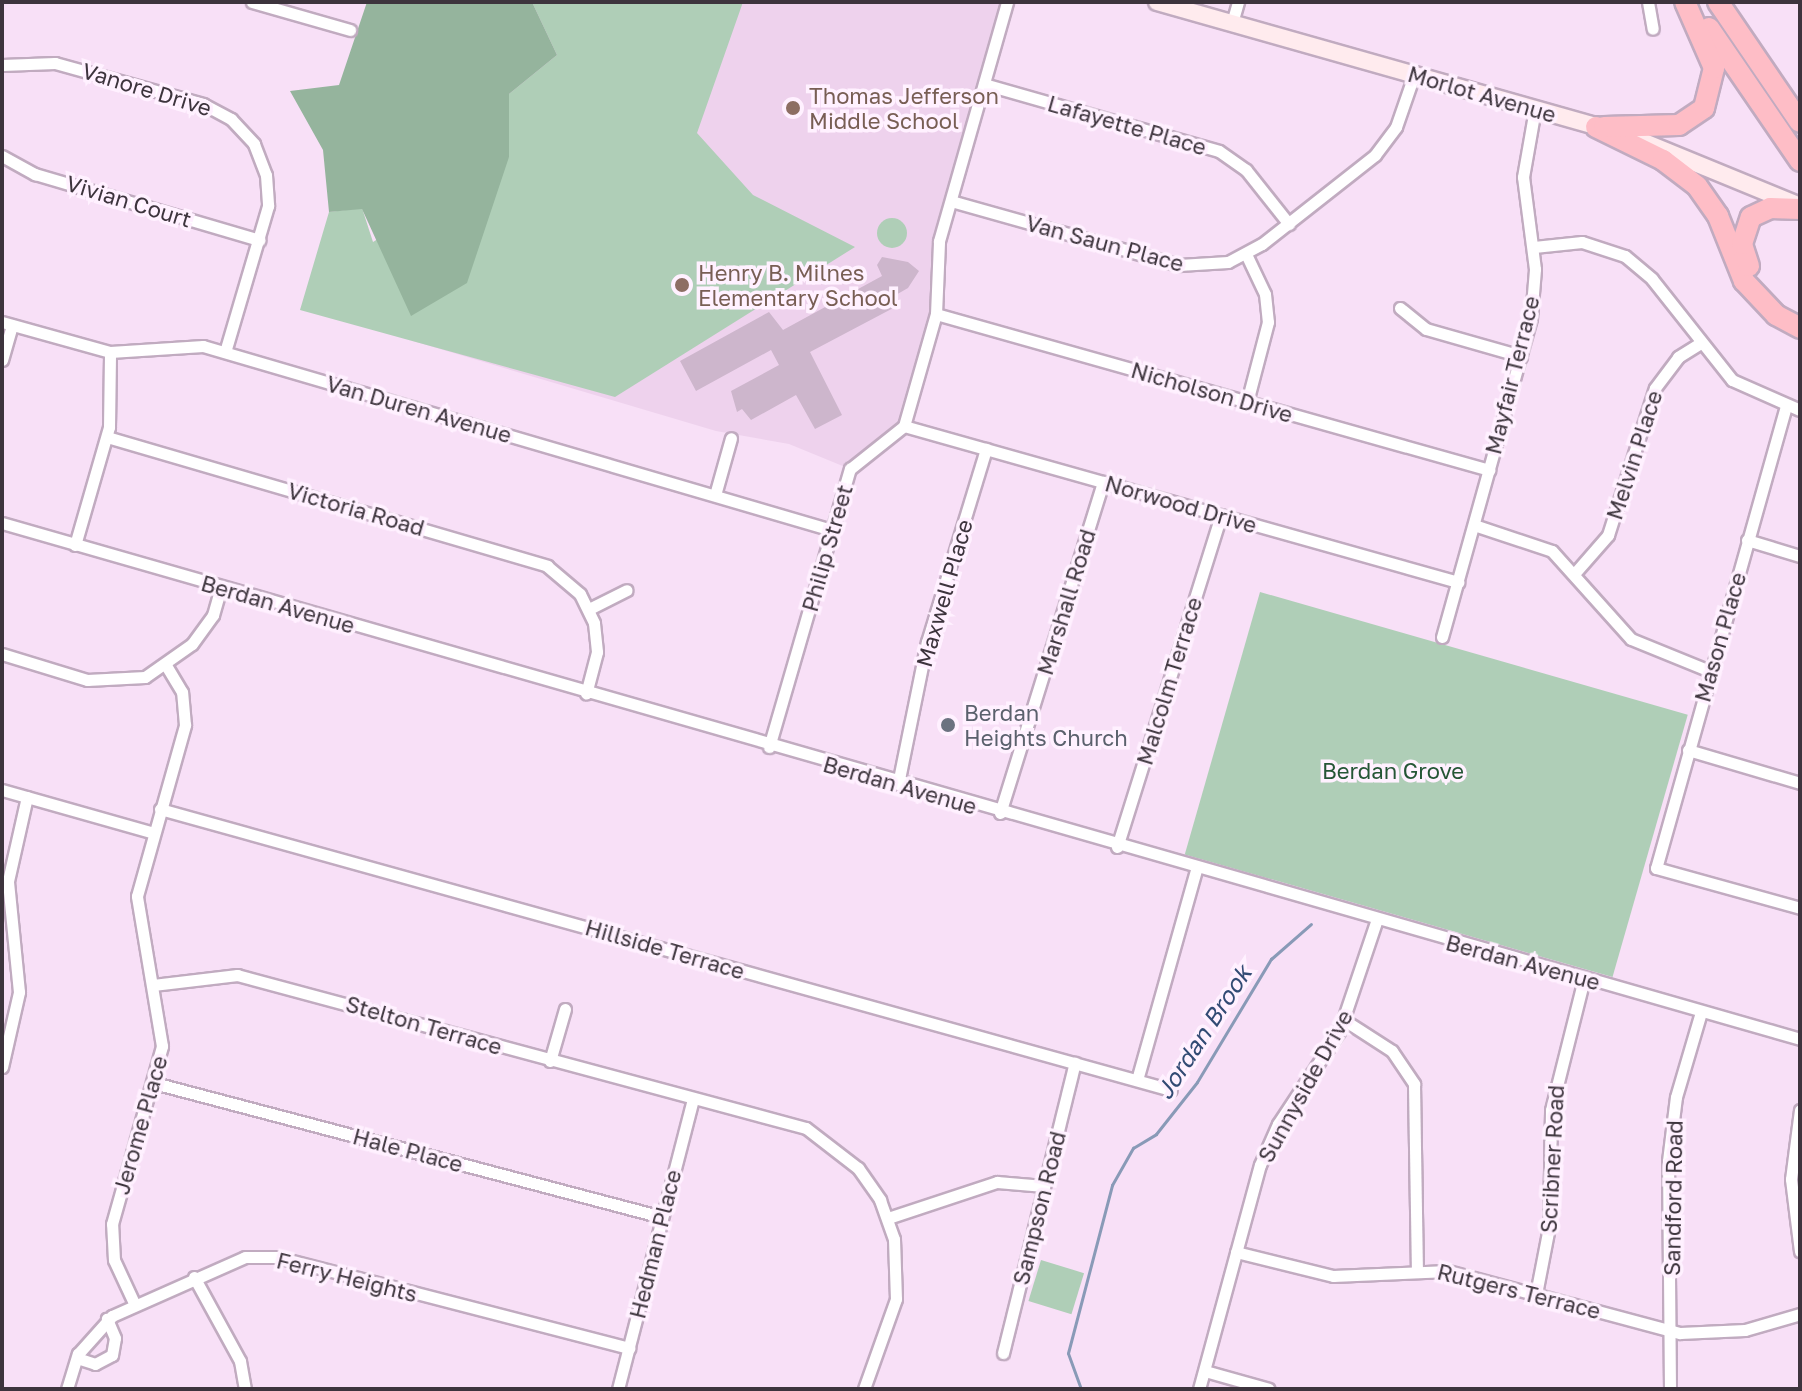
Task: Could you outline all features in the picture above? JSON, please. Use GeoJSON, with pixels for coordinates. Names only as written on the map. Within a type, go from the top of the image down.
{"type":"FeatureCollection","features":[{"type":"Feature","properties":{"kind":"highway"},"geometry":{"type":"LineString","coordinates":[[1596,127],[1679,125],[1704,108],[1714,68],[1688,2]]}},
{"type":"Feature","properties":{"kind":"highway"},"geometry":{"type":"LineString","coordinates":[[1688,2],[1800,161]]}},
{"type":"Feature","properties":{"kind":"highway"},"geometry":{"type":"LineString","coordinates":[[1718,2],[1800,122]]}},
{"type":"Feature","properties":{"kind":"highway"},"geometry":{"type":"LineString","coordinates":[[1730,2],[1800,99]]}},
{"type":"Feature","properties":{"kind":"highway"},"geometry":{"type":"LineString","coordinates":[[1596,127],[1655,155],[1697,186],[1718,216],[1744,281],[1776,315],[1800,328]]}},
{"type":"Feature","properties":{"kind":"highway"},"geometry":{"type":"LineString","coordinates":[[1800,208],[1760,211],[1746,224],[1742,244],[1762,285],[1800,315]]}},
{"type":"Feature","properties":{"kind":"street"},"geometry":{"type":"LineString","coordinates":[[252,2],[350,30]]}},
{"type":"Feature","properties":{"kind":"street"},"geometry":{"type":"LineString","coordinates":[[904,426],[936,314],[936,255],[1007,2]]}},
{"type":"Feature","properties":{"kind":"street","name":"Morlot Avenue"},"geometry":{"type":"LineString","coordinates":[[1157,2],[1596,127],[1800,208]]}},
{"type":"Feature","properties":{"kind":"street"},"geometry":{"type":"LineString","coordinates":[[1232,23],[1238,2]]}},
{"type":"Feature","properties":{"kind":"street"},"geometry":{"type":"LineString","coordinates":[[1648,2],[1653,29]]}},
{"type":"Feature","properties":{"kind":"street","name":"Vanore Drive"},"geometry":{"type":"LineString","coordinates":[[2,65],[74,67],[203,104],[231,119],[254,144],[266,175],[268,206],[225,352]]}},
{"type":"Feature","properties":{"kind":"street","name":"Van Saun Place"},"geometry":{"type":"LineString","coordinates":[[951,201],[1179,265],[1213,266],[1246,254],[1375,155],[1396,127],[1414,75]]}},
{"type":"Feature","properties":{"kind":"street","name":"Lafayette Place"},"geometry":{"type":"LineString","coordinates":[[984,84],[1219,151],[1246,170],[1289,224]]}},
{"type":"Feature","properties":{"kind":"street","name":"Mayfair Terrace"},"geometry":{"type":"LineString","coordinates":[[1442,637],[1521,356],[1534,293],[1534,247],[1523,177],[1535,109]]}},
{"type":"Feature","properties":{"kind":"street","name":"Vivian Court"},"geometry":{"type":"LineString","coordinates":[[2,156],[35,174],[259,240]]}},
{"type":"Feature","properties":{"kind":"street"},"geometry":{"type":"LineString","coordinates":[[1534,247],[1582,242],[1625,256],[1652,279],[1700,343],[1743,388],[1800,410]]}},
{"type":"Feature","properties":{"kind":"street"},"geometry":{"type":"LineString","coordinates":[[1246,254],[1265,294],[1268,322],[1247,402]]}},
{"type":"Feature","properties":{"kind":"street"},"geometry":{"type":"LineString","coordinates":[[1400,308],[1426,329],[1521,356]]}},
{"type":"Feature","properties":{"kind":"street","name":"Nicholson Drive"},"geometry":{"type":"LineString","coordinates":[[936,314],[1489,470]]}},
{"type":"Feature","properties":{"kind":"street"},"geometry":{"type":"LineString","coordinates":[[2,360],[7,324]]}},
{"type":"Feature","properties":{"kind":"street","name":"Van Duren Avenue"},"geometry":{"type":"LineString","coordinates":[[7,324],[110,352],[188,343],[225,352],[832,530]]}},
{"type":"Feature","properties":{"kind":"street","name":"Melvin Place"},"geometry":{"type":"LineString","coordinates":[[1574,574],[1608,535],[1655,388],[1678,357],[1700,343]]}},
{"type":"Feature","properties":{"kind":"street"},"geometry":{"type":"LineString","coordinates":[[75,545],[107,437],[110,352]]}},
{"type":"Feature","properties":{"kind":"street","name":"Mason Place"},"geometry":{"type":"LineString","coordinates":[[1786,406],[1656,868],[1800,908]]}},
{"type":"Feature","properties":{"kind":"street","name":"Norwood Drive"},"geometry":{"type":"LineString","coordinates":[[904,426],[1458,582]]}},
{"type":"Feature","properties":{"kind":"street","name":"Philip Street"},"geometry":{"type":"LineString","coordinates":[[769,747],[850,469],[904,426]]}},
{"type":"Feature","properties":{"kind":"street","name":"Victoria Road"},"geometry":{"type":"LineString","coordinates":[[107,437],[532,561],[560,574],[589,609],[597,652],[586,694]]}},
{"type":"Feature","properties":{"kind":"street"},"geometry":{"type":"LineString","coordinates":[[715,495],[731,438]]}},
{"type":"Feature","properties":{"kind":"street","name":"Maxwell Place"},"geometry":{"type":"LineString","coordinates":[[898,784],[927,642],[986,449]]}},
{"type":"Feature","properties":{"kind":"street","name":"Marshall Road"},"geometry":{"type":"LineString","coordinates":[[1000,813],[1103,482]]}},
{"type":"Feature","properties":{"kind":"street","name":"Malcolm Terrace"},"geometry":{"type":"LineString","coordinates":[[1117,847],[1221,515]]}},
{"type":"Feature","properties":{"kind":"street","name":"Berdan Avenue"},"geometry":{"type":"LineString","coordinates":[[2,523],[1376,922],[1800,1039]]}},
{"type":"Feature","properties":{"kind":"street"},"geometry":{"type":"LineString","coordinates":[[1474,525],[1540,545],[1574,574],[1631,639],[1710,671]]}},
{"type":"Feature","properties":{"kind":"street"},"geometry":{"type":"LineString","coordinates":[[1747,540],[1800,556]]}},
{"type":"Feature","properties":{"kind":"street"},"geometry":{"type":"LineString","coordinates":[[2,654],[111,682],[167,667],[213,615],[221,587]]}},
{"type":"Feature","properties":{"kind":"street"},"geometry":{"type":"LineString","coordinates":[[589,609],[627,590]]}},
{"type":"Feature","properties":{"kind":"street","name":"Jerome Place"},"geometry":{"type":"LineString","coordinates":[[134,1303],[114,1260],[112,1224],[154,1083],[162,1033],[137,906],[186,713],[167,667]]}},
{"type":"Feature","properties":{"kind":"street"},"geometry":{"type":"LineString","coordinates":[[1688,750],[1800,783]]}},
{"type":"Feature","properties":{"kind":"street"},"geometry":{"type":"LineString","coordinates":[[2,790],[154,833]]}},
{"type":"Feature","properties":{"kind":"street"},"geometry":{"type":"LineString","coordinates":[[2,1067],[20,974],[8,881],[27,797]]}},
{"type":"Feature","properties":{"kind":"street","name":"Hillside Terrace"},"geometry":{"type":"LineString","coordinates":[[160,809],[1171,1090]]}},
{"type":"Feature","properties":{"kind":"street"},"geometry":{"type":"LineString","coordinates":[[1137,1080],[1196,870]]}},
{"type":"Feature","properties":{"kind":"street","name":"Sunnyside Drive"},"geometry":{"type":"LineString","coordinates":[[1199,1389],[1267,1146],[1344,1020],[1376,922]]}},
{"type":"Feature","properties":{"kind":"street","name":"Stelton Terrace"},"geometry":{"type":"LineString","coordinates":[[153,985],[237,975],[790,1123],[827,1141],[870,1183],[888,1218],[897,1260],[896,1299],[864,1389]]}},
{"type":"Feature","properties":{"kind":"street","name":"Scribner Road"},"geometry":{"type":"LineString","coordinates":[[1536,1294],[1549,1227],[1551,1110],[1584,979]]}},
{"type":"Feature","properties":{"kind":"street"},"geometry":{"type":"LineString","coordinates":[[550,1061],[565,1009]]}},
{"type":"Feature","properties":{"kind":"street","name":"Sandford Road"},"geometry":{"type":"LineString","coordinates":[[1670,1389],[1671,1125],[1701,1012]]}},
{"type":"Feature","properties":{"kind":"street"},"geometry":{"type":"LineString","coordinates":[[1344,1020],[1392,1051],[1414,1084],[1417,1268]]}},
{"type":"Feature","properties":{"kind":"street","name":"Sampson Road"},"geometry":{"type":"LineString","coordinates":[[1003,1353],[1075,1063]]}},
{"type":"Feature","properties":{"kind":"street","name":"Hale Place"},"geometry":{"type":"LineString","coordinates":[[154,1083],[662,1217]]}},
{"type":"Feature","properties":{"kind":"street","name":"Hedman Place"},"geometry":{"type":"LineString","coordinates":[[618,1389],[693,1099]]}},
{"type":"Feature","properties":{"kind":"street"},"geometry":{"type":"LineString","coordinates":[[1800,1110],[1791,1179],[1800,1251]]}},
{"type":"Feature","properties":{"kind":"street"},"geometry":{"type":"LineString","coordinates":[[888,1218],[997,1182],[1044,1186]]}},
{"type":"Feature","properties":{"kind":"street","name":"Rutgers Terrace"},"geometry":{"type":"LineString","coordinates":[[1236,1252],[1333,1276],[1417,1268],[1536,1294],[1672,1331],[1724,1333],[1800,1314]]}},
{"type":"Feature","properties":{"kind":"street","name":"Ferry Heights"},"geometry":{"type":"LineString","coordinates":[[67,1389],[77,1358],[107,1319],[134,1303],[245,1257],[277,1257],[629,1348]]}},
{"type":"Feature","properties":{"kind":"street"},"geometry":{"type":"LineString","coordinates":[[194,1277],[240,1361],[245,1389]]}},
{"type":"Feature","properties":{"kind":"street"},"geometry":{"type":"LineString","coordinates":[[77,1358],[95,1364],[112,1355],[116,1348],[107,1319]]}},
{"type":"Feature","properties":{"kind":"street"},"geometry":{"type":"LineString","coordinates":[[1205,1371],[1269,1389]]}},
{"type":"Feature","properties":{"kind":"shaded area","name":"Henry B. Milnes Elementary School"},"geometry":{"type":"Polygon","coordinates":[[[510,2],[1007,2],[936,255],[936,299],[904,426],[850,469],[789,444],[716,431],[413,341],[510,2]]]}},
{"type":"Feature","properties":{"kind":"green space"},"geometry":{"type":"Polygon","coordinates":[[[367,2],[532,2],[557,55],[509,94],[509,157],[467,283],[411,316],[362,209],[329,212],[323,150],[290,91],[339,85],[367,2]]]}},
{"type":"Feature","properties":{"kind":"green space","name":"Henry B. Milnes Elementary School"},"geometry":{"type":"Polygon","coordinates":[[[532,2],[743,2],[697,133],[753,195],[855,247],[615,397],[300,310],[329,212],[362,208],[373,242],[509,157],[509,94],[557,55],[532,2]]]}},
{"type":"Feature","properties":{"kind":"green space"},"geometry":{"type":"Polygon","coordinates":[[[892,218],[903,222],[907,233],[903,244],[892,248],[881,244],[877,233],[881,222],[892,218]]]}},
{"type":"Feature","properties":{"kind":"green space","name":"Berdan Grove"},"geometry":{"type":"Polygon","coordinates":[[[1260,592],[1688,715],[1613,977],[1185,854],[1260,592]]]}},
{"type":"Feature","properties":{"kind":"green space"},"geometry":{"type":"Polygon","coordinates":[[[1041,1260],[1084,1273],[1071,1314],[1028,1301],[1041,1260]]]}},
{"type":"Feature","properties":{"kind":"building","name":"Henry B. Milnes Elementary School"},"geometry":{"type":"Polygon","coordinates":[[[882,257],[908,262],[919,271],[908,288],[894,296],[899,305],[810,352],[842,415],[815,429],[796,395],[751,420],[742,409],[737,412],[731,391],[779,365],[771,350],[696,391],[680,361],[769,312],[783,330],[882,276],[877,265],[882,257]]]}},
{"type":"Feature","properties":{"kind":"waterway","name":"Jordan Brook"},"geometry":{"type":"LineString","coordinates":[[1081,1389],[1068,1353],[1112,1185],[1133,1148],[1156,1134],[1197,1082],[1271,959],[1311,924]]}},
{"type":"Feature","properties":{"kind":"place","name":"Thomas Jefferson Middle School"},"geometry":{"type":"Point","coordinates":[793,108]}},
{"type":"Feature","properties":{"kind":"place","name":"Henry B. Milnes Elementary School"},"geometry":{"type":"Point","coordinates":[682,285]}},
{"type":"Feature","properties":{"kind":"place","name":"Berdan Heights Church"},"geometry":{"type":"Point","coordinates":[948,725]}}]}
